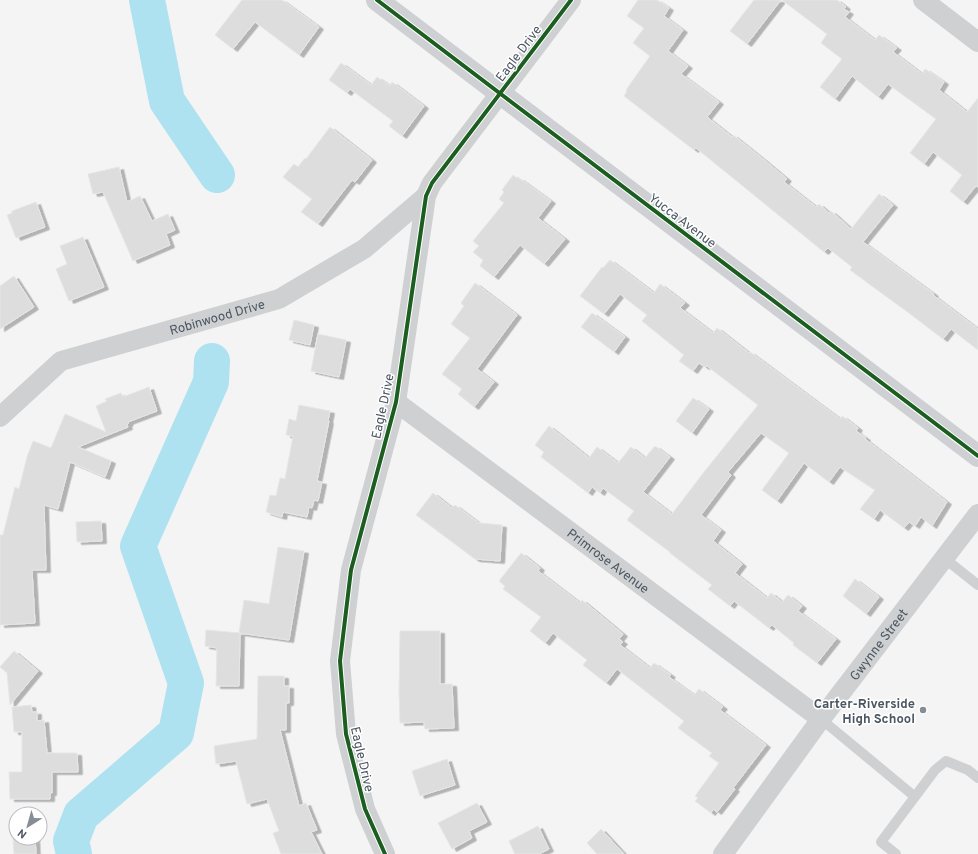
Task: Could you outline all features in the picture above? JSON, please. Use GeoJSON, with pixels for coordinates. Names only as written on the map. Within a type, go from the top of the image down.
{"type":"FeatureCollection","features":[{"type":"Feature","properties":{"kind":"street","name":"Yucca Avenue"},"geometry":{"type":"LineString","coordinates":[[377,0],[978,456]]}},
{"type":"Feature","properties":{"kind":"street","name":"Eagle Drive"},"geometry":{"type":"LineString","coordinates":[[385,854],[365,809],[346,734],[340,661],[351,570],[396,402],[426,196],[432,183],[571,0]]}},
{"type":"Feature","properties":{"kind":"street"},"geometry":{"type":"LineString","coordinates":[[933,3],[978,42]]}},
{"type":"Feature","properties":{"kind":"street","name":"Robinwood Drive"},"geometry":{"type":"LineString","coordinates":[[0,416],[61,361],[279,299],[364,249],[426,196]]}},
{"type":"Feature","properties":{"kind":"street","name":"Primrose Avenue"},"geometry":{"type":"LineString","coordinates":[[396,402],[821,719]]}},
{"type":"Feature","properties":{"kind":"street","name":"Gwynne Street"},"geometry":{"type":"LineString","coordinates":[[723,854],[821,719],[978,514]]}},
{"type":"Feature","properties":{"kind":"lane"},"geometry":{"type":"LineString","coordinates":[[944,558],[978,585]]}},
{"type":"Feature","properties":{"kind":"lane"},"geometry":{"type":"LineString","coordinates":[[821,719],[914,796]]}},
{"type":"Feature","properties":{"kind":"lane"},"geometry":{"type":"LineString","coordinates":[[896,854],[881,842],[914,796],[935,770],[946,760],[968,770],[978,778]]}},
{"type":"Feature","properties":{"kind":"building"},"geometry":{"type":"Polygon","coordinates":[[[242,0],[282,0],[319,27],[299,55],[255,22],[233,49],[215,35],[242,0]]]}},
{"type":"Feature","properties":{"kind":"building"},"geometry":{"type":"Polygon","coordinates":[[[638,0],[657,0],[669,8],[664,16],[683,30],[668,51],[688,66],[681,74],[719,102],[707,117],[732,137],[733,135],[787,179],[784,182],[816,207],[819,204],[829,213],[831,211],[851,229],[879,194],[893,205],[863,242],[934,294],[933,295],[978,329],[978,350],[951,329],[943,339],[850,270],[852,267],[828,248],[824,252],[696,148],[694,150],[624,96],[627,91],[626,90],[650,56],[633,43],[644,28],[627,16],[638,0]]]}},
{"type":"Feature","properties":{"kind":"building"},"geometry":{"type":"Polygon","coordinates":[[[754,0],[781,0],[747,44],[730,31],[754,0]]]}},
{"type":"Feature","properties":{"kind":"building"},"geometry":{"type":"Polygon","coordinates":[[[782,0],[837,0],[846,7],[844,9],[849,12],[845,17],[875,40],[879,35],[897,48],[893,52],[922,74],[925,69],[944,82],[939,90],[967,112],[978,98],[978,187],[976,186],[963,202],[950,191],[962,175],[933,152],[924,164],[910,153],[936,119],[888,84],[878,97],[852,76],[835,99],[820,87],[842,59],[821,43],[827,34],[782,0]]]}},
{"type":"Feature","properties":{"kind":"building"},"geometry":{"type":"Polygon","coordinates":[[[341,63],[371,85],[377,77],[390,86],[392,82],[424,106],[402,136],[389,126],[393,121],[350,89],[347,93],[329,80],[341,63]]]}},
{"type":"Feature","properties":{"kind":"building"},"geometry":{"type":"Polygon","coordinates":[[[330,127],[372,160],[355,182],[352,180],[318,224],[301,212],[312,199],[283,177],[294,164],[298,167],[305,158],[306,159],[330,127]]]}},
{"type":"Feature","properties":{"kind":"building"},"geometry":{"type":"Polygon","coordinates":[[[119,167],[127,202],[140,196],[152,221],[168,214],[175,230],[166,234],[170,245],[133,261],[103,192],[93,194],[88,174],[119,167]]]}},
{"type":"Feature","properties":{"kind":"building"},"geometry":{"type":"Polygon","coordinates":[[[513,175],[551,201],[538,218],[565,239],[544,264],[520,245],[494,277],[480,266],[483,260],[473,252],[479,246],[473,241],[504,203],[499,199],[504,192],[502,190],[513,175]]]}},
{"type":"Feature","properties":{"kind":"building"},"geometry":{"type":"Polygon","coordinates":[[[36,202],[45,227],[16,238],[7,215],[12,213],[12,211],[36,202]]]}},
{"type":"Feature","properties":{"kind":"building"},"geometry":{"type":"Polygon","coordinates":[[[83,237],[104,287],[69,301],[56,269],[67,264],[60,246],[83,237]]]}},
{"type":"Feature","properties":{"kind":"building"},"geometry":{"type":"Polygon","coordinates":[[[610,260],[654,293],[660,284],[685,303],[680,308],[713,333],[717,328],[840,419],[842,416],[858,428],[856,431],[866,438],[865,439],[947,502],[932,526],[921,517],[915,526],[909,522],[904,528],[880,510],[874,519],[860,509],[875,490],[840,467],[829,482],[804,463],[777,501],[762,490],[789,453],[761,433],[728,472],[731,475],[701,515],[721,530],[713,541],[742,564],[735,573],[767,598],[771,593],[782,602],[788,595],[802,606],[798,611],[836,639],[817,663],[793,645],[794,643],[772,625],[769,628],[734,601],[730,606],[708,589],[712,585],[627,520],[634,511],[603,488],[600,493],[592,487],[588,493],[541,457],[544,452],[535,445],[549,426],[589,458],[597,447],[618,463],[631,447],[645,458],[655,446],[670,457],[643,492],[672,514],[758,405],[707,366],[705,367],[699,363],[693,371],[679,361],[684,355],[642,321],[647,315],[620,294],[604,314],[580,296],[602,267],[603,268],[610,260]]]}},
{"type":"Feature","properties":{"kind":"building"},"geometry":{"type":"Polygon","coordinates":[[[14,276],[34,307],[0,329],[0,286],[14,276]]]}},
{"type":"Feature","properties":{"kind":"building"},"geometry":{"type":"Polygon","coordinates":[[[475,283],[517,315],[477,369],[494,382],[474,407],[458,394],[462,389],[442,374],[470,338],[451,324],[464,306],[461,303],[475,283]]]}},
{"type":"Feature","properties":{"kind":"building"},"geometry":{"type":"Polygon","coordinates":[[[592,313],[625,337],[614,352],[581,327],[592,313]]]}},
{"type":"Feature","properties":{"kind":"building"},"geometry":{"type":"Polygon","coordinates":[[[294,320],[314,325],[310,345],[289,340],[294,320]]]}},
{"type":"Feature","properties":{"kind":"building"},"geometry":{"type":"Polygon","coordinates":[[[318,334],[346,340],[339,377],[311,371],[318,334]]]}},
{"type":"Feature","properties":{"kind":"building"},"geometry":{"type":"Polygon","coordinates":[[[149,387],[157,411],[128,422],[128,427],[78,447],[111,461],[105,477],[70,462],[58,509],[44,505],[46,570],[32,570],[35,623],[0,625],[0,535],[3,535],[15,487],[19,489],[27,457],[33,441],[51,448],[65,414],[106,432],[96,406],[107,401],[105,399],[121,393],[123,397],[149,387]]]}},
{"type":"Feature","properties":{"kind":"building"},"geometry":{"type":"Polygon","coordinates":[[[693,398],[709,409],[692,433],[676,421],[693,398]]]}},
{"type":"Feature","properties":{"kind":"building"},"geometry":{"type":"Polygon","coordinates":[[[299,405],[330,411],[317,481],[322,482],[318,501],[314,500],[312,508],[309,507],[307,517],[283,512],[282,517],[266,512],[270,495],[276,496],[280,478],[285,479],[293,436],[286,435],[289,419],[296,421],[299,405]]]}},
{"type":"Feature","properties":{"kind":"building"},"geometry":{"type":"Polygon","coordinates":[[[433,493],[452,508],[455,505],[479,523],[502,525],[500,561],[475,559],[416,515],[433,493]]]}},
{"type":"Feature","properties":{"kind":"building"},"geometry":{"type":"Polygon","coordinates":[[[101,521],[102,541],[77,542],[76,522],[101,521]]]}},
{"type":"Feature","properties":{"kind":"building"},"geometry":{"type":"Polygon","coordinates":[[[278,547],[304,551],[289,640],[239,633],[244,600],[269,604],[278,547]]]}},
{"type":"Feature","properties":{"kind":"building"},"geometry":{"type":"Polygon","coordinates":[[[521,553],[540,568],[538,571],[580,603],[582,600],[623,634],[619,639],[623,642],[620,645],[650,668],[654,663],[671,675],[669,677],[694,695],[699,689],[723,707],[720,710],[766,745],[733,788],[735,789],[717,812],[713,809],[711,813],[695,801],[698,798],[695,796],[719,763],[709,756],[712,753],[678,728],[684,721],[617,669],[606,683],[583,665],[587,660],[553,633],[545,643],[530,631],[541,617],[503,589],[505,586],[499,581],[521,553]]]}},
{"type":"Feature","properties":{"kind":"building"},"geometry":{"type":"Polygon","coordinates":[[[855,579],[879,597],[866,614],[843,596],[855,579]]]}},
{"type":"Feature","properties":{"kind":"building"},"geometry":{"type":"Polygon","coordinates":[[[206,630],[240,633],[239,686],[216,686],[217,648],[205,646],[206,630]]]}},
{"type":"Feature","properties":{"kind":"building"},"geometry":{"type":"Polygon","coordinates":[[[400,631],[440,631],[440,684],[452,684],[454,728],[425,729],[424,722],[400,723],[400,631]]]}},
{"type":"Feature","properties":{"kind":"building"},"geometry":{"type":"Polygon","coordinates":[[[14,651],[38,671],[10,705],[7,673],[0,667],[14,651]]]}},
{"type":"Feature","properties":{"kind":"building"},"geometry":{"type":"Polygon","coordinates":[[[258,676],[284,676],[284,686],[289,686],[289,703],[286,703],[286,730],[280,730],[299,806],[306,803],[317,830],[311,832],[322,854],[281,854],[273,833],[279,831],[267,799],[247,804],[236,761],[216,764],[214,746],[257,739],[258,676]]]}},
{"type":"Feature","properties":{"kind":"building"},"geometry":{"type":"Polygon","coordinates":[[[31,705],[32,712],[37,712],[37,721],[44,720],[47,753],[77,753],[78,772],[52,772],[52,793],[50,793],[50,799],[10,799],[9,772],[22,772],[22,732],[14,732],[12,707],[31,705]]]}},
{"type":"Feature","properties":{"kind":"building"},"geometry":{"type":"Polygon","coordinates":[[[447,759],[455,785],[420,796],[412,771],[447,759]]]}},
{"type":"Feature","properties":{"kind":"building"},"geometry":{"type":"Polygon","coordinates":[[[477,803],[487,822],[469,831],[472,838],[452,849],[438,823],[477,803]]]}},
{"type":"Feature","properties":{"kind":"building"},"geometry":{"type":"Polygon","coordinates":[[[538,826],[549,849],[539,854],[515,854],[509,841],[538,826]]]}},
{"type":"Feature","properties":{"kind":"building"},"geometry":{"type":"Polygon","coordinates":[[[601,829],[624,854],[597,854],[587,843],[601,829]]]}},
{"type":"Feature","properties":{"kind":"building"},"geometry":{"type":"Polygon","coordinates":[[[14,846],[36,846],[36,854],[14,854],[14,846]]]}},
{"type":"Feature","properties":{"kind":"waterway"},"geometry":{"type":"LineString","coordinates":[[147,0],[167,101],[217,175]]}},
{"type":"Feature","properties":{"kind":"waterway"},"geometry":{"type":"LineString","coordinates":[[74,854],[71,841],[81,815],[176,733],[186,683],[138,546],[211,382],[212,361]]}},
{"type":"Feature","properties":{"kind":"cycle path"},"geometry":{"type":"LineString","coordinates":[[377,0],[978,456]]}},
{"type":"Feature","properties":{"kind":"cycle path"},"geometry":{"type":"LineString","coordinates":[[385,854],[365,809],[346,734],[340,661],[351,570],[396,402],[426,196],[432,183],[571,0]]}},
{"type":"Feature","properties":{"kind":"place","name":"Carter-Riverside High School"},"geometry":{"type":"Point","coordinates":[923,710]}}]}
